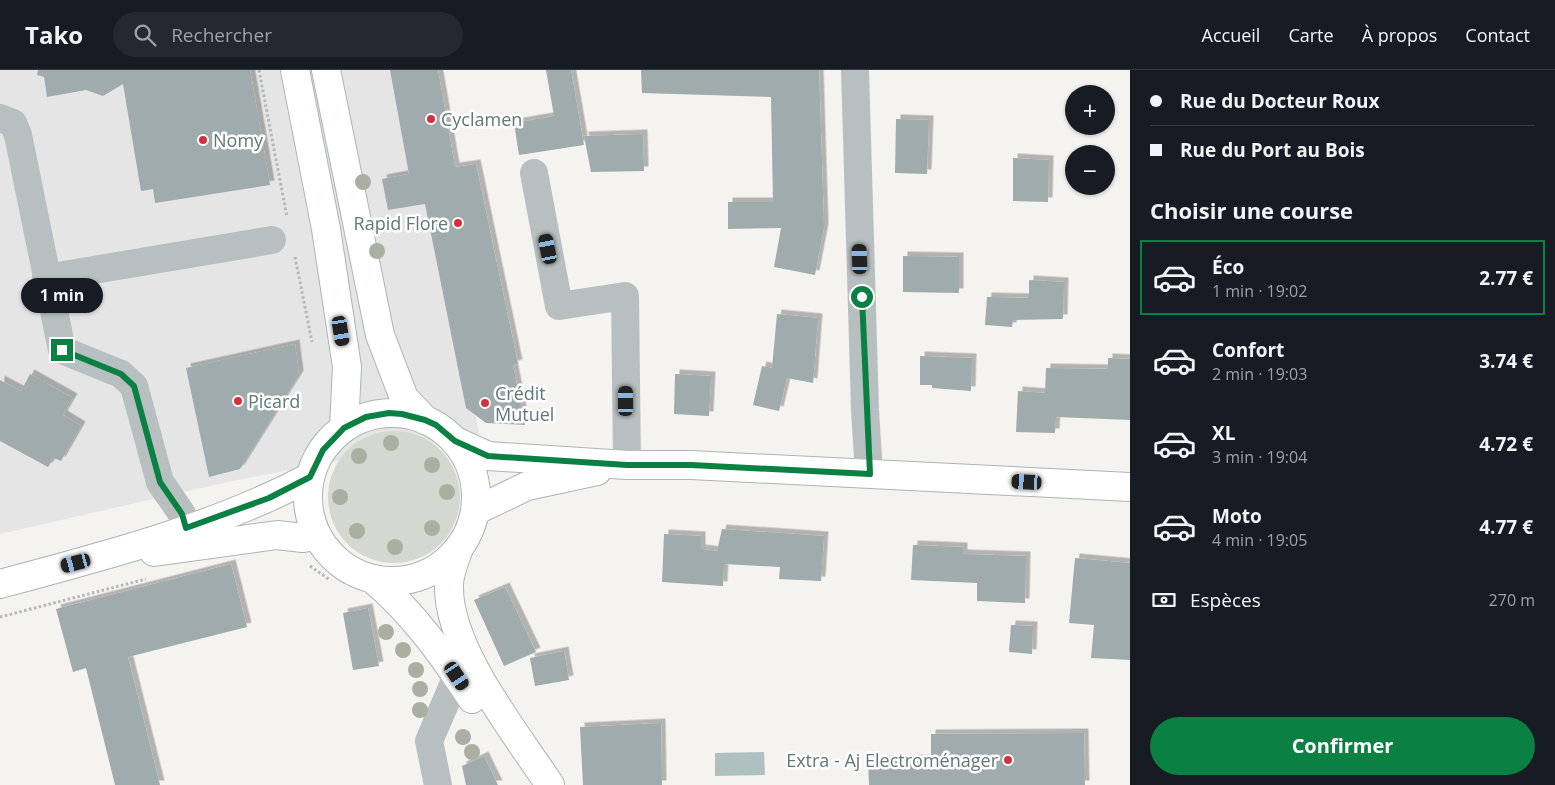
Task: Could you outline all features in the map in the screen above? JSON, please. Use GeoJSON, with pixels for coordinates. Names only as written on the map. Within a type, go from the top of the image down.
{"type":"FeatureCollection","features":[{"type":"Feature","properties":{"kind":"main road"},"geometry":{"type":"LineString","coordinates":[[296,70],[326,229],[347,367],[344,428]]}},
{"type":"Feature","properties":{"kind":"main road"},"geometry":{"type":"LineString","coordinates":[[326,70],[380,335],[404,398],[425,420]]}},
{"type":"Feature","properties":{"kind":"main road"},"geometry":{"type":"LineString","coordinates":[[311,536],[309,507],[310,477],[323,450],[344,428],[366,417],[383,414],[402,414],[425,420],[441,429],[455,441],[464,453],[475,481],[475,511],[466,537],[459,548],[436,569],[423,575],[393,581],[362,583]]}},
{"type":"Feature","properties":{"kind":"main road"},"geometry":{"type":"LineString","coordinates":[[455,441],[488,456],[627,465],[691,465],[1130,487]]}},
{"type":"Feature","properties":{"kind":"main road"},"geometry":{"type":"LineString","coordinates":[[475,511],[527,486],[627,465]]}},
{"type":"Feature","properties":{"kind":"main road"},"geometry":{"type":"LineString","coordinates":[[0,584],[76,563],[186,528],[269,498],[310,477]]}},
{"type":"Feature","properties":{"kind":"main road"},"geometry":{"type":"LineString","coordinates":[[76,563],[277,535],[311,536],[362,583],[397,599],[420,624],[509,753],[537,785]]}},
{"type":"Feature","properties":{"kind":"main road"},"geometry":{"type":"LineString","coordinates":[[459,548],[448,586],[452,612],[471,666],[550,785]]}},
{"type":"Feature","properties":{"kind":"street"},"geometry":{"type":"LineString","coordinates":[[855,70],[865,410],[870,474]]}},
{"type":"Feature","properties":{"kind":"street"},"geometry":{"type":"LineString","coordinates":[[0,118],[13,123],[18,135],[62,350],[121,374],[134,386],[160,482],[182,514],[186,528]]}},
{"type":"Feature","properties":{"kind":"street"},"geometry":{"type":"LineString","coordinates":[[534,173],[559,306],[625,296],[627,465]]}},
{"type":"Feature","properties":{"kind":"street"},"geometry":{"type":"LineString","coordinates":[[46,278],[272,240]]}},
{"type":"Feature","properties":{"kind":"street"},"geometry":{"type":"LineString","coordinates":[[438,785],[429,741],[457,676]]}},
{"type":"Feature","properties":{"kind":"path"},"geometry":{"type":"LineString","coordinates":[[311,536],[320,563],[335,577],[362,583]]}},
{"type":"Feature","properties":{"kind":"shaded area"},"geometry":{"type":"Polygon","coordinates":[[[0,70],[411,70],[479,434],[232,481],[0,534],[0,70]]]}},
{"type":"Feature","properties":{"kind":"shaded area"},"geometry":{"type":"Polygon","coordinates":[[[394,431],[407,432],[419,436],[441,450],[455,472],[459,484],[459,510],[455,522],[441,544],[419,558],[407,562],[394,563],[381,562],[369,558],[347,544],[333,522],[329,510],[328,497],[329,484],[333,472],[347,450],[369,436],[381,432],[394,431]]]}},
{"type":"Feature","properties":{"kind":"shaded area"},"geometry":{"type":"Polygon","coordinates":[[[764,752],[765,775],[715,776],[715,753],[764,752]]]}},
{"type":"Feature","properties":{"kind":"building","name":"Nomy"},"geometry":{"type":"Polygon","coordinates":[[[38,70],[250,70],[270,185],[155,203],[153,189],[141,191],[123,84],[103,96],[86,90],[47,97],[44,77],[37,75],[38,70]]]}},
{"type":"Feature","properties":{"kind":"building"},"geometry":{"type":"Polygon","coordinates":[[[390,70],[438,70],[455,167],[476,164],[518,364],[513,365],[525,425],[486,423],[466,408],[425,204],[388,210],[382,179],[409,174],[390,70]]]}},
{"type":"Feature","properties":{"kind":"building"},"geometry":{"type":"Polygon","coordinates":[[[546,70],[571,70],[584,145],[519,155],[514,123],[554,116],[546,70]]]}},
{"type":"Feature","properties":{"kind":"building"},"geometry":{"type":"Polygon","coordinates":[[[641,70],[819,70],[824,228],[815,275],[774,267],[781,228],[728,229],[728,202],[773,202],[771,97],[642,93],[641,70]]]}},
{"type":"Feature","properties":{"kind":"building"},"geometry":{"type":"Polygon","coordinates":[[[896,119],[929,120],[927,174],[895,173],[896,119]]]}},
{"type":"Feature","properties":{"kind":"building"},"geometry":{"type":"Polygon","coordinates":[[[643,134],[644,171],[591,172],[584,136],[643,134]]]}},
{"type":"Feature","properties":{"kind":"building"},"geometry":{"type":"Polygon","coordinates":[[[1013,158],[1049,160],[1048,202],[1013,201],[1013,158]]]}},
{"type":"Feature","properties":{"kind":"building"},"geometry":{"type":"Polygon","coordinates":[[[903,256],[959,257],[959,293],[903,292],[903,256]]]}},
{"type":"Feature","properties":{"kind":"building"},"geometry":{"type":"Polygon","coordinates":[[[1029,280],[1064,282],[1063,319],[1013,320],[1012,327],[985,325],[987,297],[1029,298],[1029,280]]]}},
{"type":"Feature","properties":{"kind":"building"},"geometry":{"type":"Polygon","coordinates":[[[777,314],[818,318],[813,383],[787,378],[779,411],[753,405],[762,366],[772,368],[777,314]]]}},
{"type":"Feature","properties":{"kind":"building","name":"Picard"},"geometry":{"type":"Polygon","coordinates":[[[295,344],[299,375],[240,469],[209,477],[186,368],[295,344]]]}},
{"type":"Feature","properties":{"kind":"building"},"geometry":{"type":"Polygon","coordinates":[[[920,356],[972,358],[971,391],[932,388],[932,385],[920,385],[920,356]]]}},
{"type":"Feature","properties":{"kind":"building"},"geometry":{"type":"Polygon","coordinates":[[[1108,358],[1130,359],[1130,420],[1056,417],[1055,433],[1016,432],[1018,391],[1045,393],[1046,368],[1108,369],[1108,358]]]}},
{"type":"Feature","properties":{"kind":"building"},"geometry":{"type":"Polygon","coordinates":[[[30,374],[73,398],[63,415],[81,426],[61,461],[54,458],[48,467],[0,441],[0,380],[21,391],[30,374]]]}},
{"type":"Feature","properties":{"kind":"building"},"geometry":{"type":"Polygon","coordinates":[[[675,374],[711,376],[709,416],[674,414],[675,374]]]}},
{"type":"Feature","properties":{"kind":"building"},"geometry":{"type":"Polygon","coordinates":[[[722,529],[824,536],[821,581],[779,579],[780,567],[724,564],[723,586],[662,582],[664,534],[701,536],[701,549],[717,551],[722,529]]]}},
{"type":"Feature","properties":{"kind":"building"},"geometry":{"type":"Polygon","coordinates":[[[913,545],[963,547],[963,554],[1026,556],[1025,603],[977,601],[977,583],[911,580],[913,545]]]}},
{"type":"Feature","properties":{"kind":"building"},"geometry":{"type":"Polygon","coordinates":[[[1075,558],[1130,563],[1130,660],[1091,658],[1094,625],[1069,623],[1075,558]]]}},
{"type":"Feature","properties":{"kind":"building"},"geometry":{"type":"Polygon","coordinates":[[[231,564],[247,627],[128,657],[160,785],[115,785],[86,668],[73,672],[56,609],[231,564]]]}},
{"type":"Feature","properties":{"kind":"building"},"geometry":{"type":"Polygon","coordinates":[[[505,587],[536,652],[504,666],[474,600],[505,587]]]}},
{"type":"Feature","properties":{"kind":"building"},"geometry":{"type":"Polygon","coordinates":[[[368,608],[379,666],[353,670],[343,613],[368,608]]]}},
{"type":"Feature","properties":{"kind":"building"},"geometry":{"type":"Polygon","coordinates":[[[1011,625],[1033,626],[1032,654],[1009,652],[1011,625]]]}},
{"type":"Feature","properties":{"kind":"building"},"geometry":{"type":"Polygon","coordinates":[[[564,651],[569,680],[535,686],[530,658],[564,651]]]}},
{"type":"Feature","properties":{"kind":"building"},"geometry":{"type":"Polygon","coordinates":[[[661,723],[662,785],[583,785],[580,727],[661,723]]]}},
{"type":"Feature","properties":{"kind":"building","name":"Extra - Aj Electroménager"},"geometry":{"type":"Polygon","coordinates":[[[1084,733],[1085,785],[869,785],[868,761],[931,759],[931,734],[1084,733]]]}},
{"type":"Feature","properties":{"kind":"building"},"geometry":{"type":"Polygon","coordinates":[[[484,756],[498,785],[466,785],[462,766],[484,756]]]}},
{"type":"Feature","properties":{"kind":"place","name":"Cyclamen"},"geometry":{"type":"Point","coordinates":[431,119]}},
{"type":"Feature","properties":{"kind":"place","name":"Nomy"},"geometry":{"type":"Point","coordinates":[203,140]}},
{"type":"Feature","properties":{"kind":"place","name":"Rapid Flore"},"geometry":{"type":"Point","coordinates":[458,223]}},
{"type":"Feature","properties":{"kind":"place","name":"Picard"},"geometry":{"type":"Point","coordinates":[238,401]}},
{"type":"Feature","properties":{"kind":"place","name":"Crédit Mutuel"},"geometry":{"type":"Point","coordinates":[485,403]}},
{"type":"Feature","properties":{"kind":"place","name":"Extra - Aj Electroménager"},"geometry":{"type":"Point","coordinates":[1008,760]}},
{"type":"Feature","properties":{"kind":"route"},"geometry":{"type":"LineString","coordinates":[[62,350],[121,374],[134,386],[160,482],[182,514],[186,528],[269,498],[310,477],[323,450],[332,438],[344,428],[366,417],[389,413],[414,416],[425,420],[446,432],[455,441],[488,456],[527,457],[627,465],[691,465],[870,474],[865,410],[862,297]]}}]}
